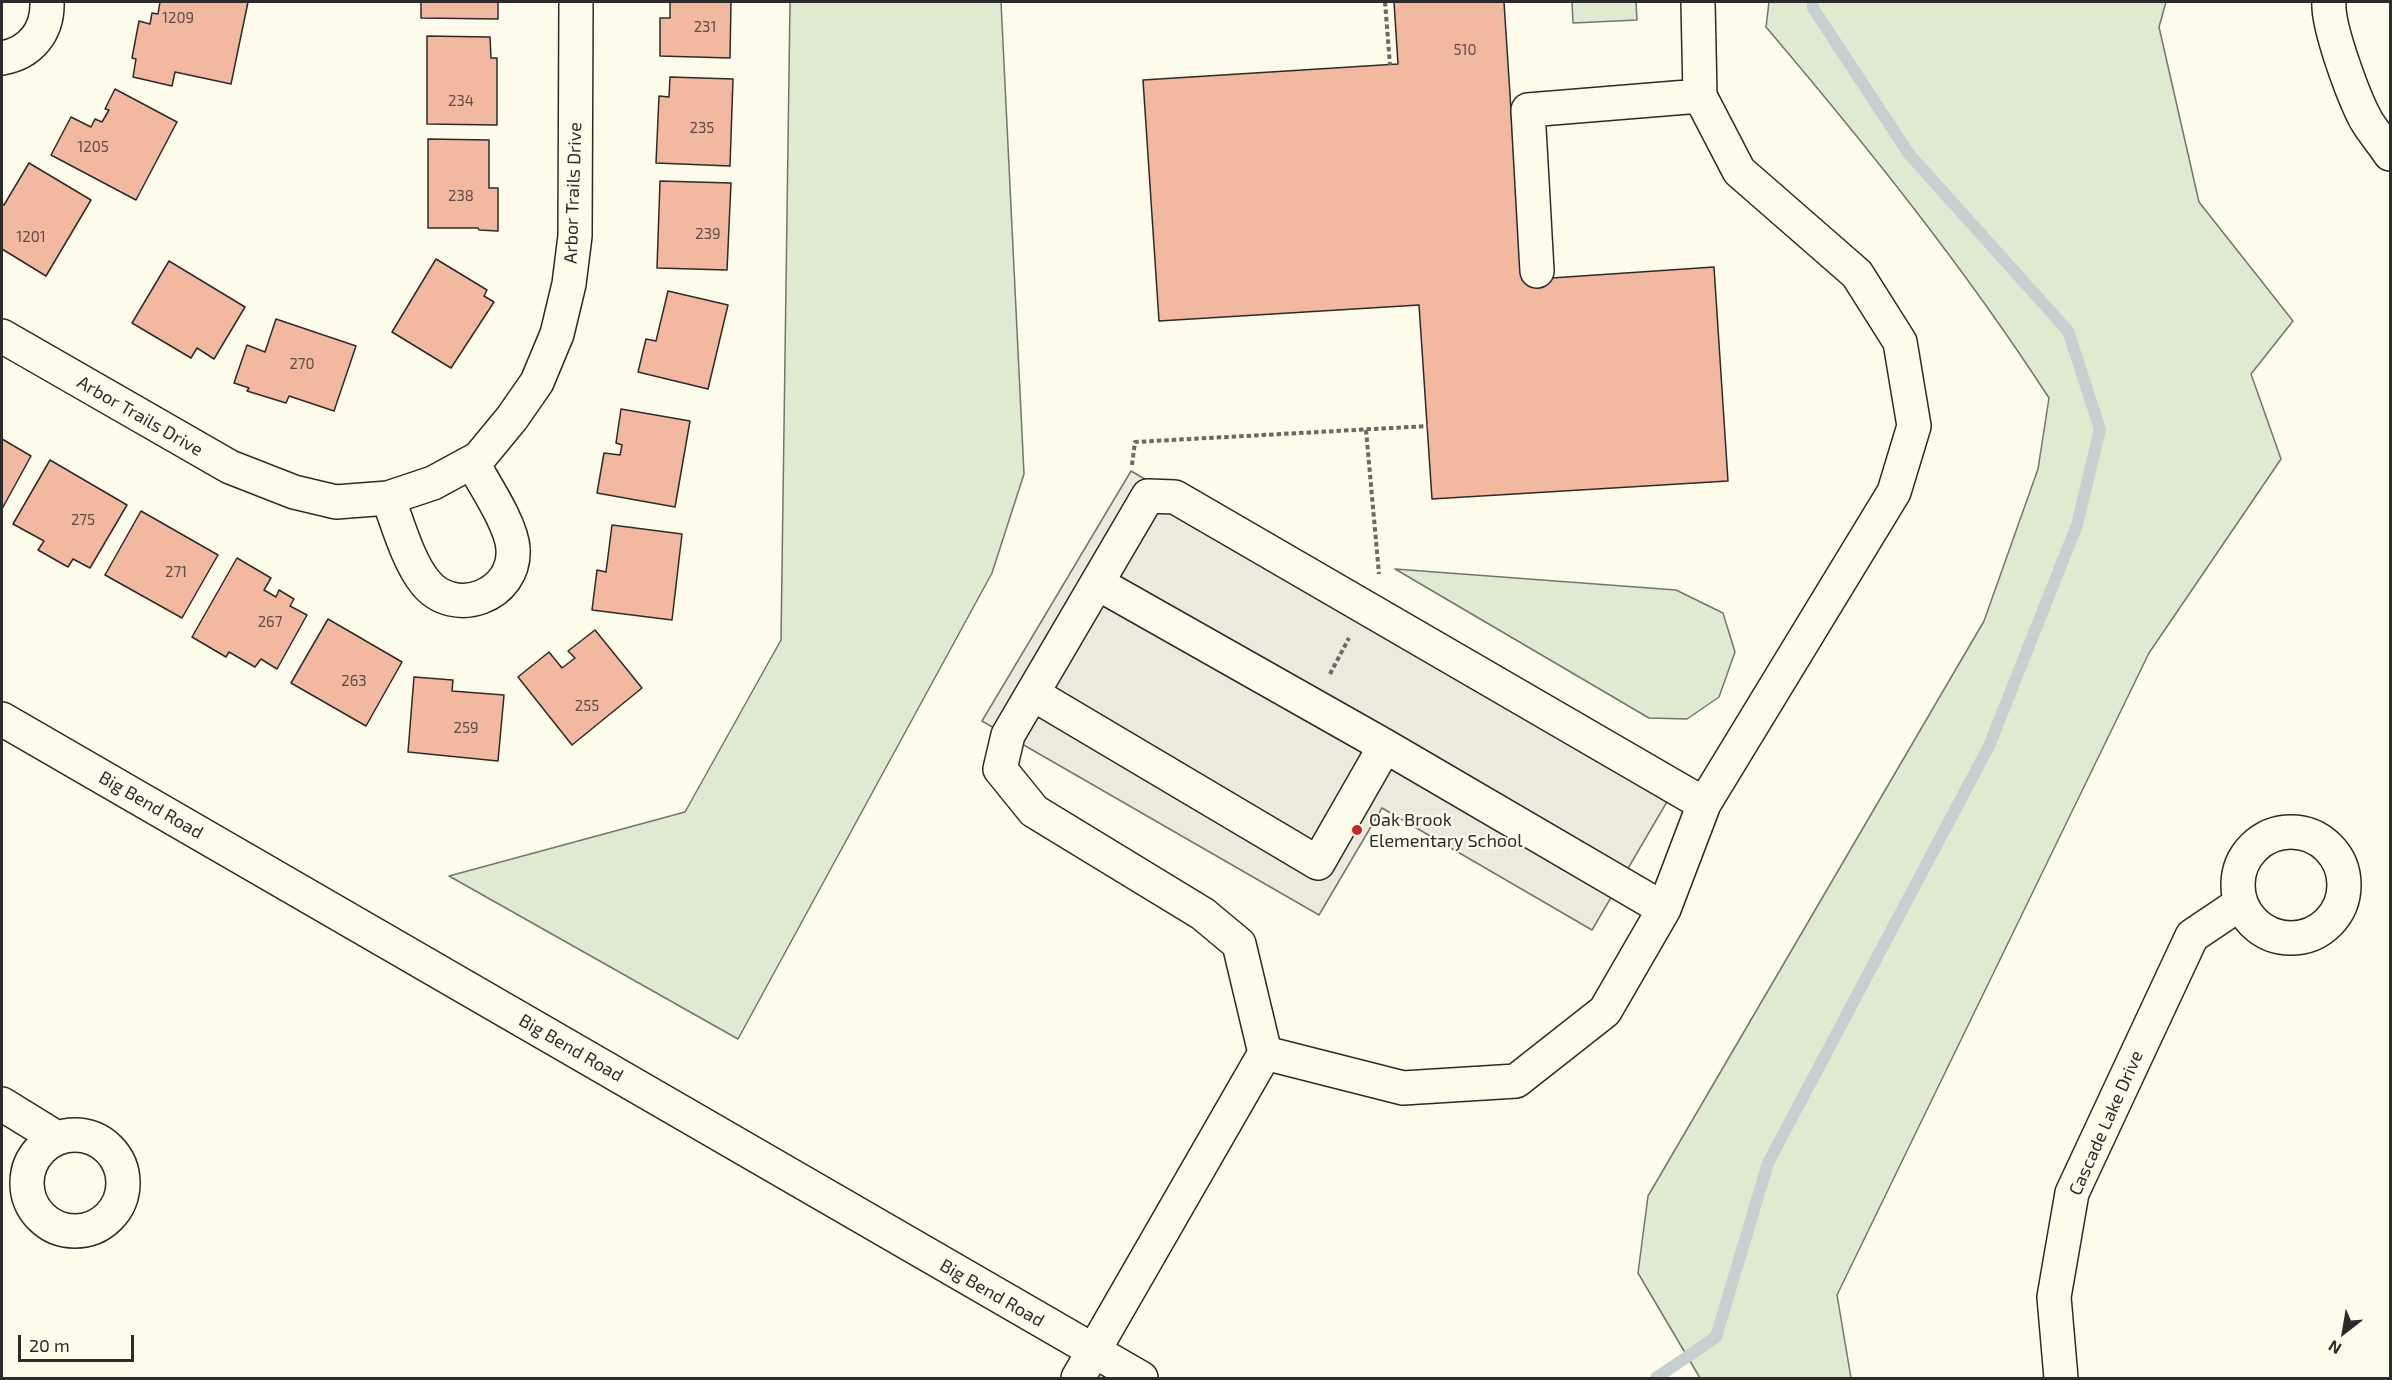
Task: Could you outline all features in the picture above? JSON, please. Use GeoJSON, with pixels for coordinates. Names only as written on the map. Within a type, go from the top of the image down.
{"type":"FeatureCollection","features":[{"type":"Feature","properties":{"kind":"street"},"geometry":{"type":"LineString","coordinates":[[2,58],[17,54],[31,45],[41,33],[47,18],[48,2]]}},
{"type":"Feature","properties":{"kind":"street","name":"Arbor Trails Drive"},"geometry":{"type":"LineString","coordinates":[[2,336],[230,467],[294,492],[336,502],[388,498],[433,483],[479,458],[512,418],[537,382],[557,334],[569,284],[575,236],[576,2]]}},
{"type":"Feature","properties":{"kind":"street"},"geometry":{"type":"LineString","coordinates":[[1265,1053],[1403,1088],[1516,1081],[1605,1011],[1664,909],[1704,804],[1894,492],[1914,426],[1900,342],[1857,274],[1739,171],[1700,96],[1698,2]]}},
{"type":"Feature","properties":{"kind":"street"},"geometry":{"type":"LineString","coordinates":[[2329,2],[2328,12],[2341,58],[2366,120],[2391,154]]}},
{"type":"Feature","properties":{"kind":"street"},"geometry":{"type":"LineString","coordinates":[[1537,271],[1528,110],[1700,96]]}},
{"type":"Feature","properties":{"kind":"street"},"geometry":{"type":"LineString","coordinates":[[388,498],[416,569],[426,584],[439,595],[455,601],[481,598],[496,589],[507,576],[514,551],[511,534],[472,462]]}},
{"type":"Feature","properties":{"kind":"street"},"geometry":{"type":"LineString","coordinates":[[1086,1365],[1265,1053],[1239,944],[1203,914],[1034,811],[1000,770],[1008,735],[1148,496],[1175,496],[1704,804]]}},
{"type":"Feature","properties":{"kind":"street"},"geometry":{"type":"LineString","coordinates":[[1097,583],[1385,746],[1664,909]]}},
{"type":"Feature","properties":{"kind":"street"},"geometry":{"type":"LineString","coordinates":[[1033,694],[1318,863],[1385,746]]}},
{"type":"Feature","properties":{"kind":"street","name":"Big Bend Road"},"geometry":{"type":"LineString","coordinates":[[2,719],[1086,1365],[1141,1378]]}},
{"type":"Feature","properties":{"kind":"street","name":"Cascade Lake Drive"},"geometry":{"type":"LineString","coordinates":[[2061,1378],[2054,1297],[2072,1193],[2192,936],[2241,903]]}},
{"type":"Feature","properties":{"kind":"street"},"geometry":{"type":"LineString","coordinates":[[2,1104],[57,1137]]}},
{"type":"Feature","properties":{"kind":"path"},"geometry":{"type":"LineString","coordinates":[[1385,2],[1390,65]]}},
{"type":"Feature","properties":{"kind":"path"},"geometry":{"type":"LineString","coordinates":[[1148,496],[1131,471],[1135,442],[1428,426]]}},
{"type":"Feature","properties":{"kind":"green space"},"geometry":{"type":"Polygon","coordinates":[[[790,2],[1001,2],[1024,474],[992,573],[738,1039],[449,876],[685,812],[781,640],[790,2]]]}},
{"type":"Feature","properties":{"kind":"green space"},"geometry":{"type":"Polygon","coordinates":[[[1572,2],[1636,2],[1637,20],[1573,23],[1572,2]]]}},
{"type":"Feature","properties":{"kind":"green space"},"geometry":{"type":"Polygon","coordinates":[[[1769,2],[2166,2],[2159,27],[2199,202],[2293,321],[2251,374],[2281,459],[2149,653],[1837,1295],[1851,1378],[1700,1378],[1638,1273],[1648,1196],[1984,621],[2038,469],[2049,398],[2017,349],[1914,208],[1766,27],[1769,2]]]}},
{"type":"Feature","properties":{"kind":"green space"},"geometry":{"type":"Polygon","coordinates":[[[1395,569],[1676,590],[1723,613],[1735,652],[1719,697],[1687,719],[1649,718],[1395,569]]]}},
{"type":"Feature","properties":{"kind":"shaded area"},"geometry":{"type":"Polygon","coordinates":[[[1131,471],[1675,788],[1592,930],[1382,808],[1319,915],[982,721],[1131,471]]]}},
{"type":"Feature","properties":{"kind":"building"},"geometry":{"type":"Polygon","coordinates":[[[160,2],[248,2],[231,84],[175,72],[172,86],[133,77],[136,59],[132,58],[139,21],[150,24],[152,13],[158,14],[160,2]]]}},
{"type":"Feature","properties":{"kind":"building"},"geometry":{"type":"Polygon","coordinates":[[[421,2],[498,2],[498,19],[421,18],[421,2]]]}},
{"type":"Feature","properties":{"kind":"building"},"geometry":{"type":"Polygon","coordinates":[[[670,2],[731,2],[730,58],[660,56],[660,18],[670,18],[670,2]]]}},
{"type":"Feature","properties":{"kind":"building"},"geometry":{"type":"Polygon","coordinates":[[[1394,2],[1504,2],[1522,280],[1714,267],[1728,481],[1432,499],[1419,305],[1159,321],[1143,80],[1398,64],[1394,2]]]}},
{"type":"Feature","properties":{"kind":"building"},"geometry":{"type":"Polygon","coordinates":[[[427,36],[490,37],[491,58],[497,58],[497,125],[427,124],[427,36]]]}},
{"type":"Feature","properties":{"kind":"building"},"geometry":{"type":"Polygon","coordinates":[[[670,77],[733,79],[730,166],[656,163],[659,96],[669,97],[670,77]]]}},
{"type":"Feature","properties":{"kind":"building"},"geometry":{"type":"Polygon","coordinates":[[[115,89],[177,122],[136,200],[51,155],[71,117],[91,127],[95,119],[102,122],[109,110],[105,109],[115,89]]]}},
{"type":"Feature","properties":{"kind":"building"},"geometry":{"type":"Polygon","coordinates":[[[428,139],[489,140],[489,188],[498,188],[498,231],[479,230],[478,228],[428,228],[428,139]]]}},
{"type":"Feature","properties":{"kind":"building"},"geometry":{"type":"Polygon","coordinates":[[[29,163],[91,200],[46,276],[2,249],[2,204],[4,205],[29,163]]]}},
{"type":"Feature","properties":{"kind":"building"},"geometry":{"type":"Polygon","coordinates":[[[660,181],[731,183],[727,270],[657,268],[660,181]]]}},
{"type":"Feature","properties":{"kind":"building"},"geometry":{"type":"Polygon","coordinates":[[[436,259],[487,290],[484,296],[494,302],[451,368],[392,332],[436,259]]]}},
{"type":"Feature","properties":{"kind":"building"},"geometry":{"type":"Polygon","coordinates":[[[169,261],[245,307],[214,359],[197,348],[191,358],[132,323],[169,261]]]}},
{"type":"Feature","properties":{"kind":"building"},"geometry":{"type":"Polygon","coordinates":[[[668,291],[728,305],[708,389],[638,372],[646,339],[656,341],[668,291]]]}},
{"type":"Feature","properties":{"kind":"building"},"geometry":{"type":"Polygon","coordinates":[[[276,319],[356,346],[334,411],[289,396],[286,403],[247,391],[249,388],[234,383],[247,345],[265,352],[276,319]]]}},
{"type":"Feature","properties":{"kind":"building"},"geometry":{"type":"Polygon","coordinates":[[[621,409],[690,421],[675,507],[597,493],[604,453],[620,455],[622,445],[616,443],[621,409]]]}},
{"type":"Feature","properties":{"kind":"building"},"geometry":{"type":"Polygon","coordinates":[[[2,439],[31,456],[2,509],[2,439]]]}},
{"type":"Feature","properties":{"kind":"building"},"geometry":{"type":"Polygon","coordinates":[[[50,460],[127,505],[90,568],[73,559],[68,567],[38,550],[44,541],[13,524],[50,460]]]}},
{"type":"Feature","properties":{"kind":"building"},"geometry":{"type":"Polygon","coordinates":[[[141,511],[218,555],[182,618],[105,575],[141,511]]]}},
{"type":"Feature","properties":{"kind":"building"},"geometry":{"type":"Polygon","coordinates":[[[612,525],[682,534],[672,620],[592,610],[597,570],[606,572],[612,525]]]}},
{"type":"Feature","properties":{"kind":"building"},"geometry":{"type":"Polygon","coordinates":[[[237,558],[271,578],[264,590],[276,597],[279,590],[294,599],[290,606],[307,615],[277,669],[261,659],[255,667],[229,652],[226,657],[192,637],[237,558]]]}},
{"type":"Feature","properties":{"kind":"building"},"geometry":{"type":"Polygon","coordinates":[[[328,619],[402,662],[366,726],[291,683],[328,619]]]}},
{"type":"Feature","properties":{"kind":"building"},"geometry":{"type":"Polygon","coordinates":[[[595,630],[642,688],[572,745],[518,677],[549,652],[562,668],[575,658],[568,651],[595,630]]]}},
{"type":"Feature","properties":{"kind":"building"},"geometry":{"type":"Polygon","coordinates":[[[414,677],[453,680],[452,691],[504,695],[498,761],[408,752],[414,677]]]}},
{"type":"Feature","properties":{"kind":"waterway"},"geometry":{"type":"LineString","coordinates":[[1656,1378],[1716,1337],[1768,1163],[1989,746],[2077,525],[2100,429],[2068,331],[1909,154],[1813,8],[1813,2]]}},
{"type":"Feature","properties":{"kind":"place","name":"Oak Brook Elementary School"},"geometry":{"type":"Point","coordinates":[1357,830]}}]}
